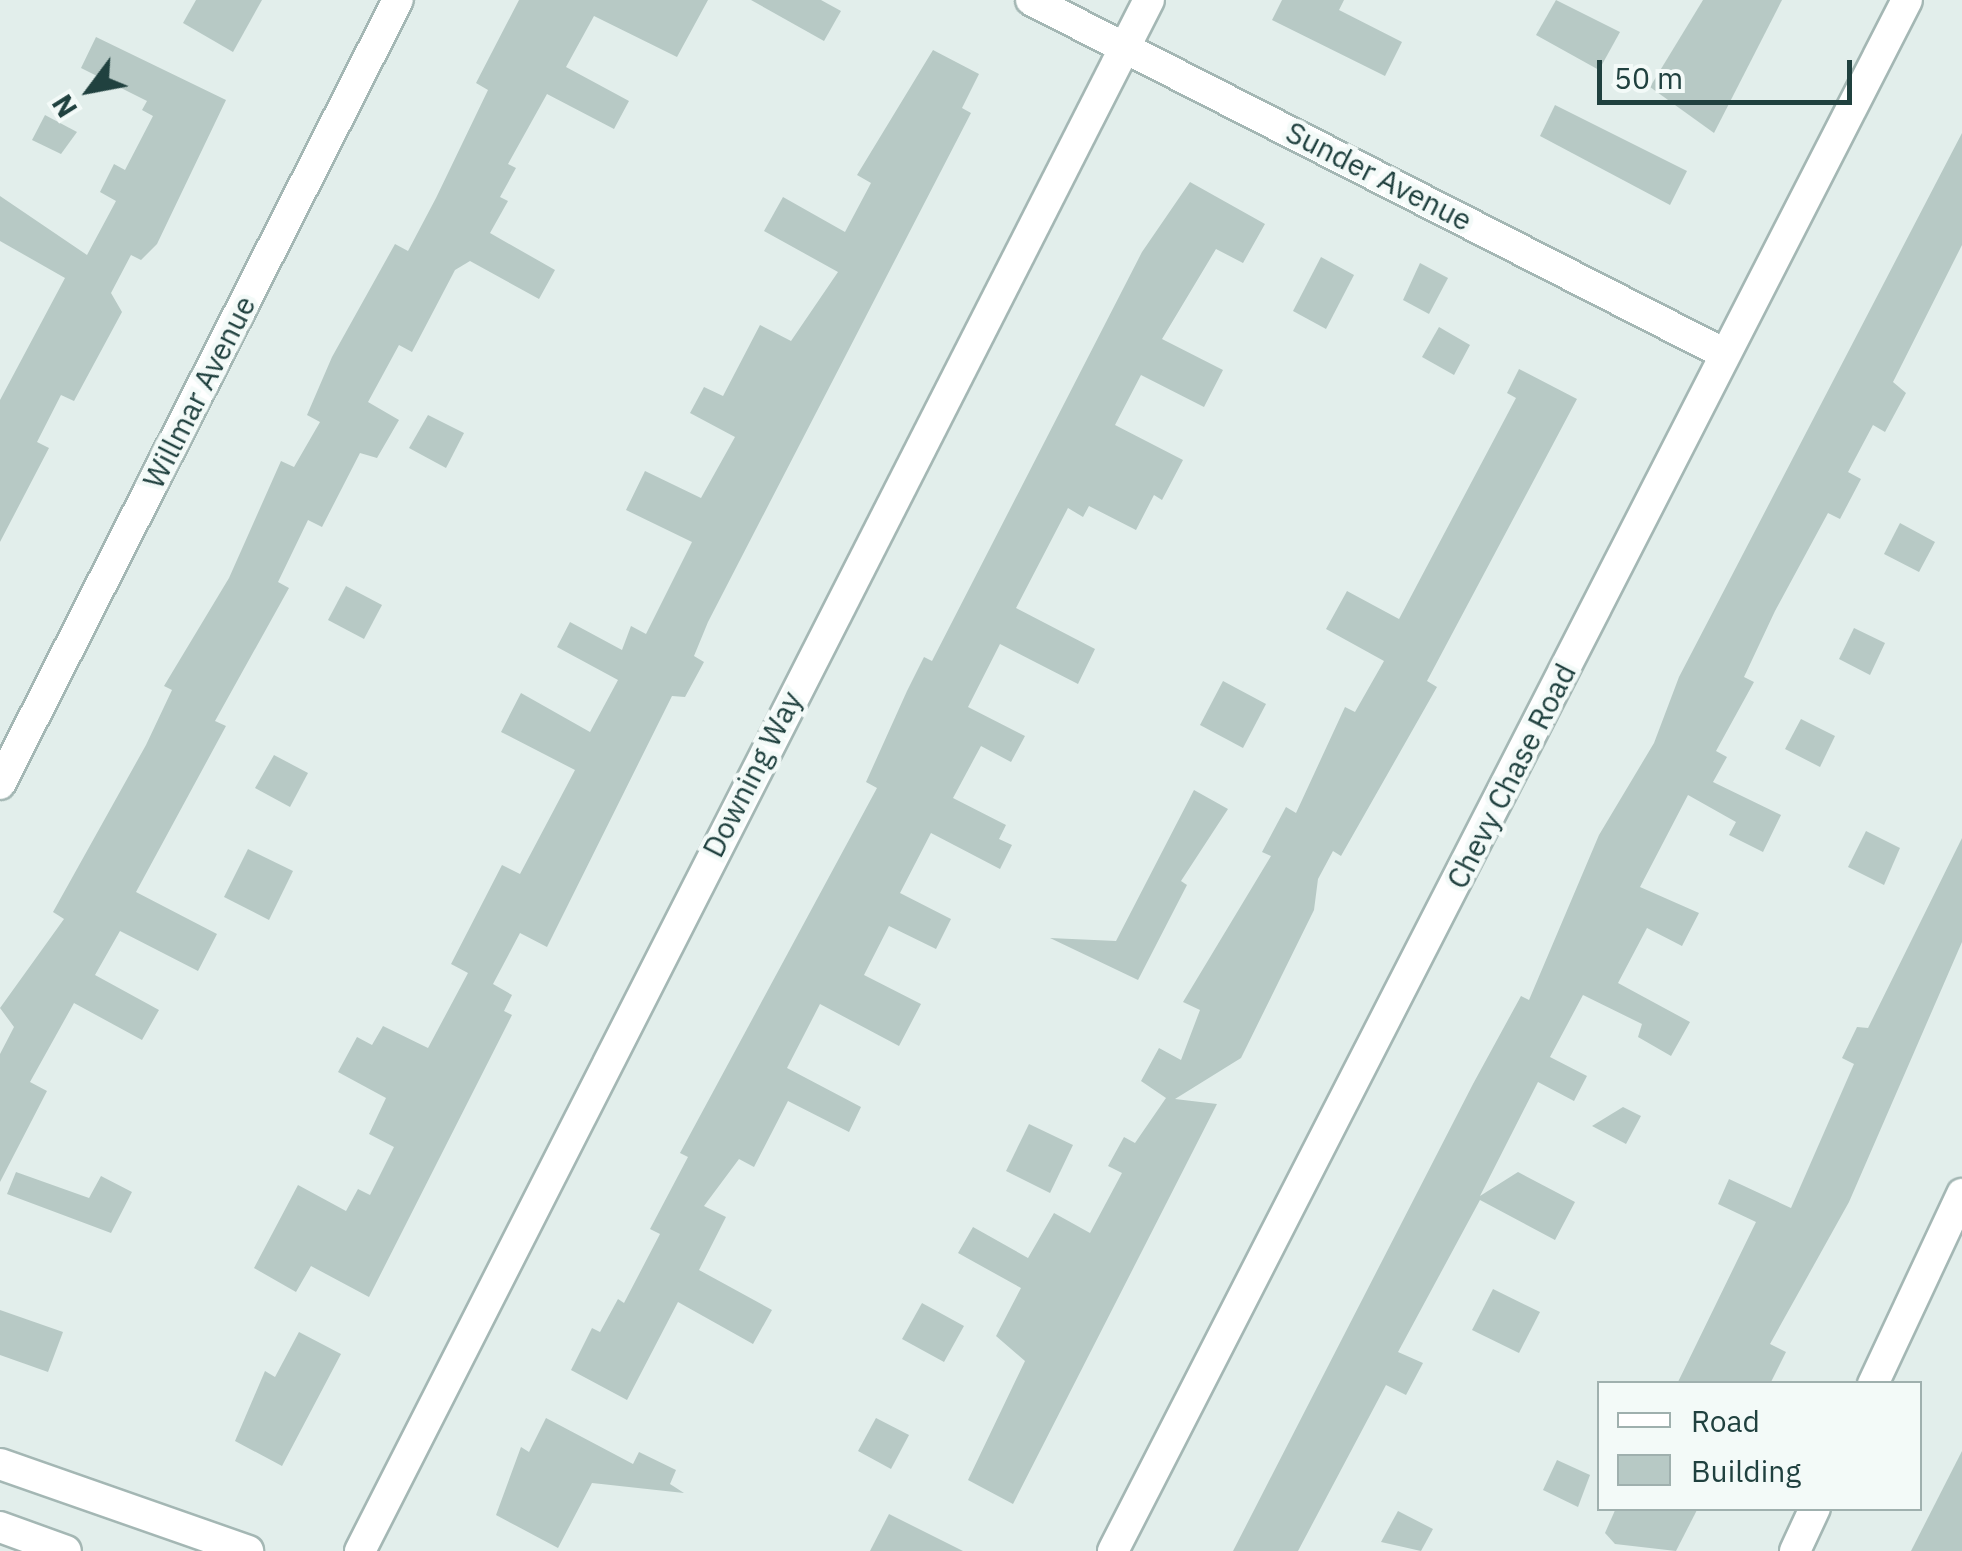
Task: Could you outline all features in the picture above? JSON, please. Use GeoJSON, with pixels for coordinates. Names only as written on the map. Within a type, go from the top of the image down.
{"type":"FeatureCollection","features":[{"type":"Feature","properties":{"kind":"street","name":"Willmar Avenue"},"geometry":{"type":"LineString","coordinates":[[0,784],[398,0]]}},
{"type":"Feature","properties":{"kind":"street","name":"Sunder Avenue"},"geometry":{"type":"LineString","coordinates":[[1031,0],[1725,354]]}},
{"type":"Feature","properties":{"kind":"street","name":"Downing Way"},"geometry":{"type":"LineString","coordinates":[[360,1551],[1149,0]]}},
{"type":"Feature","properties":{"kind":"street","name":"Chevy Chase Road"},"geometry":{"type":"LineString","coordinates":[[1113,1551],[1907,0]]}},
{"type":"Feature","properties":{"kind":"street"},"geometry":{"type":"LineString","coordinates":[[1874,1381],[1962,1194]]}},
{"type":"Feature","properties":{"kind":"street"},"geometry":{"type":"LineString","coordinates":[[0,1464],[248,1551]]}},
{"type":"Feature","properties":{"kind":"street"},"geometry":{"type":"LineString","coordinates":[[1795,1551],[1814,1511]]}},
{"type":"Feature","properties":{"kind":"street"},"geometry":{"type":"LineString","coordinates":[[0,1526],[66,1551]]}},
{"type":"Feature","properties":{"kind":"building"},"geometry":{"type":"Polygon","coordinates":[[[196,0],[262,0],[233,52],[183,23],[196,0]]]}},
{"type":"Feature","properties":{"kind":"building"},"geometry":{"type":"Polygon","coordinates":[[[519,0],[708,0],[677,57],[594,16],[566,67],[629,101],[614,129],[547,94],[508,164],[516,168],[500,197],[508,201],[490,233],[555,270],[539,299],[470,261],[455,270],[412,352],[399,345],[368,402],[399,420],[377,458],[360,453],[322,527],[308,520],[278,582],[289,588],[215,721],[226,726],[136,892],[217,934],[198,971],[120,931],[95,975],[159,1010],[142,1040],[74,1003],[30,1082],[47,1091],[0,1182],[0,1054],[14,1027],[0,1008],[64,919],[53,912],[146,745],[172,690],[164,686],[229,578],[281,461],[294,467],[320,422],[307,415],[332,357],[395,244],[408,251],[436,198],[488,90],[476,83],[519,0]]]}},
{"type":"Feature","properties":{"kind":"building"},"geometry":{"type":"Polygon","coordinates":[[[751,0],[821,0],[841,11],[824,41],[751,0]]]}},
{"type":"Feature","properties":{"kind":"building"},"geometry":{"type":"Polygon","coordinates":[[[1282,0],[1344,0],[1339,10],[1402,42],[1385,76],[1272,20],[1282,0]]]}},
{"type":"Feature","properties":{"kind":"building"},"geometry":{"type":"Polygon","coordinates":[[[1556,0],[1620,32],[1599,70],[1536,35],[1556,0]]]}},
{"type":"Feature","properties":{"kind":"building"},"geometry":{"type":"Polygon","coordinates":[[[1703,0],[1782,0],[1714,133],[1650,87],[1703,0]]]}},
{"type":"Feature","properties":{"kind":"building"},"geometry":{"type":"Polygon","coordinates":[[[96,37],[226,100],[157,244],[141,260],[131,255],[111,293],[122,312],[74,401],[61,395],[37,442],[49,448],[0,542],[0,400],[65,278],[0,241],[0,196],[87,255],[116,201],[100,192],[114,164],[125,170],[153,116],[142,110],[147,101],[81,68],[96,37]]]}},
{"type":"Feature","properties":{"kind":"building"},"geometry":{"type":"Polygon","coordinates":[[[933,50],[979,74],[962,108],[971,113],[708,622],[694,656],[704,662],[685,697],[672,696],[547,947],[520,933],[493,984],[512,995],[504,1011],[512,1015],[369,1297],[311,1266],[296,1292],[254,1268],[298,1185],[346,1211],[358,1189],[370,1195],[394,1147],[369,1134],[386,1098],[338,1072],[357,1037],[372,1045],[383,1026],[428,1048],[468,973],[451,964],[502,865],[520,874],[575,770],[501,732],[521,693],[590,732],[618,680],[557,647],[570,622],[622,650],[631,626],[646,634],[692,542],[626,510],[645,471],[701,498],[735,437],[690,413],[704,387],[723,396],[760,325],[791,341],[838,272],[764,231],[783,197],[845,232],[871,183],[857,175],[933,50]]]}},
{"type":"Feature","properties":{"kind":"building"},"geometry":{"type":"Polygon","coordinates":[[[1555,105],[1687,171],[1670,205],[1540,136],[1555,105]]]}},
{"type":"Feature","properties":{"kind":"building"},"geometry":{"type":"Polygon","coordinates":[[[45,115],[77,132],[61,154],[32,140],[45,115]]]}},
{"type":"Feature","properties":{"kind":"building"},"geometry":{"type":"Polygon","coordinates":[[[1962,133],[1962,245],[1893,382],[1906,393],[1885,432],[1873,425],[1848,472],[1861,479],[1840,519],[1828,513],[1775,611],[1744,677],[1754,682],[1716,751],[1727,757],[1713,782],[1781,815],[1763,852],[1729,835],[1736,822],[1688,795],[1640,887],[1699,913],[1682,946],[1647,928],[1618,983],[1690,1022],[1671,1056],[1638,1037],[1642,1024],[1583,995],[1550,1057],[1587,1076],[1574,1101],[1538,1082],[1480,1196],[1518,1172],[1575,1202],[1555,1240],[1480,1200],[1398,1352],[1423,1363],[1406,1395],[1386,1385],[1298,1551],[1233,1551],[1473,1084],[1521,996],[1529,1000],[1599,835],[1654,743],[1679,677],[1962,133]]]}},
{"type":"Feature","properties":{"kind":"building"},"geometry":{"type":"Polygon","coordinates":[[[1190,182],[1265,224],[1243,263],[1216,249],[1162,339],[1223,370],[1204,407],[1141,375],[1115,425],[1183,460],[1162,500],[1154,495],[1136,530],[1089,506],[1083,517],[1068,508],[1016,608],[1095,649],[1078,684],[1000,644],[968,707],[1025,736],[1011,762],[981,746],[953,798],[1006,825],[999,839],[1012,845],[1000,869],[931,833],[900,893],[951,919],[936,949],[889,926],[864,975],[921,1004],[899,1046],[820,1004],[787,1068],[861,1107],[849,1132],[788,1101],[754,1167],[739,1159],[704,1206],[726,1217],[699,1270],[772,1310],[753,1344],[678,1302],[627,1400],[571,1370],[592,1328],[600,1332],[618,1299],[624,1303],[660,1234],[650,1229],[688,1157],[680,1153],[877,788],[866,782],[924,657],[932,661],[1142,252],[1190,182]]]}},
{"type":"Feature","properties":{"kind":"building"},"geometry":{"type":"Polygon","coordinates":[[[1321,257],[1354,275],[1326,329],[1293,311],[1321,257]]]}},
{"type":"Feature","properties":{"kind":"building"},"geometry":{"type":"Polygon","coordinates":[[[1420,263],[1448,278],[1429,314],[1403,300],[1420,263]]]}},
{"type":"Feature","properties":{"kind":"building"},"geometry":{"type":"Polygon","coordinates":[[[1439,327],[1470,345],[1454,375],[1422,357],[1439,327]]]}},
{"type":"Feature","properties":{"kind":"building"},"geometry":{"type":"Polygon","coordinates":[[[1519,369],[1577,399],[1427,681],[1437,687],[1341,856],[1333,851],[1318,879],[1314,910],[1241,1058],[1175,1099],[1217,1104],[1013,1504],[968,1480],[1025,1361],[996,1336],[1021,1288],[958,1253],[973,1227],[1028,1258],[1054,1213],[1090,1233],[1122,1173],[1108,1166],[1124,1137],[1135,1143],[1166,1098],[1141,1081],[1159,1048],[1181,1060],[1200,1010],[1183,1002],[1271,856],[1262,852],[1286,807],[1296,813],[1345,707],[1355,712],[1384,661],[1326,629],[1347,591],[1399,619],[1516,398],[1507,393],[1519,369]]]}},
{"type":"Feature","properties":{"kind":"building"},"geometry":{"type":"Polygon","coordinates":[[[428,415],[464,433],[446,468],[409,448],[428,415]]]}},
{"type":"Feature","properties":{"kind":"building"},"geometry":{"type":"Polygon","coordinates":[[[1900,523],[1935,542],[1919,572],[1884,554],[1900,523]]]}},
{"type":"Feature","properties":{"kind":"building"},"geometry":{"type":"Polygon","coordinates":[[[346,586],[382,605],[364,639],[328,620],[346,586]]]}},
{"type":"Feature","properties":{"kind":"building"},"geometry":{"type":"Polygon","coordinates":[[[1854,628],[1885,643],[1870,675],[1839,659],[1854,628]]]}},
{"type":"Feature","properties":{"kind":"building"},"geometry":{"type":"Polygon","coordinates":[[[1223,681],[1266,704],[1243,748],[1200,725],[1223,681]]]}},
{"type":"Feature","properties":{"kind":"building"},"geometry":{"type":"Polygon","coordinates":[[[1801,719],[1835,736],[1820,767],[1785,749],[1801,719]]]}},
{"type":"Feature","properties":{"kind":"building"},"geometry":{"type":"Polygon","coordinates":[[[274,755],[308,773],[290,807],[255,788],[274,755]]]}},
{"type":"Feature","properties":{"kind":"building"},"geometry":{"type":"Polygon","coordinates":[[[1194,790],[1228,809],[1181,881],[1187,885],[1138,980],[1050,938],[1116,941],[1194,790]]]}},
{"type":"Feature","properties":{"kind":"building"},"geometry":{"type":"Polygon","coordinates":[[[1866,831],[1900,848],[1884,885],[1848,867],[1866,831]]]}},
{"type":"Feature","properties":{"kind":"building"},"geometry":{"type":"Polygon","coordinates":[[[1962,838],[1962,942],[1849,1202],[1770,1344],[1786,1352],[1772,1381],[1678,1381],[1756,1222],[1718,1204],[1729,1179],[1791,1208],[1854,1064],[1842,1058],[1857,1027],[1868,1028],[1962,838]]]}},
{"type":"Feature","properties":{"kind":"building"},"geometry":{"type":"Polygon","coordinates":[[[248,849],[293,871],[269,920],[224,897],[248,849]]]}},
{"type":"Feature","properties":{"kind":"building"},"geometry":{"type":"Polygon","coordinates":[[[1623,1107],[1641,1116],[1626,1144],[1592,1126],[1623,1107]]]}},
{"type":"Feature","properties":{"kind":"building"},"geometry":{"type":"Polygon","coordinates":[[[1029,1124],[1073,1145],[1050,1193],[1006,1171],[1029,1124]]]}},
{"type":"Feature","properties":{"kind":"building"},"geometry":{"type":"Polygon","coordinates":[[[16,1172],[89,1198],[101,1176],[132,1192],[111,1233],[7,1194],[16,1172]]]}},
{"type":"Feature","properties":{"kind":"building"},"geometry":{"type":"Polygon","coordinates":[[[1493,1289],[1540,1312],[1519,1353],[1472,1330],[1493,1289]]]}},
{"type":"Feature","properties":{"kind":"building"},"geometry":{"type":"Polygon","coordinates":[[[922,1303],[964,1326],[944,1362],[902,1339],[922,1303]]]}},
{"type":"Feature","properties":{"kind":"building"},"geometry":{"type":"Polygon","coordinates":[[[0,1310],[63,1332],[48,1372],[0,1355],[0,1310]]]}},
{"type":"Feature","properties":{"kind":"building"},"geometry":{"type":"Polygon","coordinates":[[[299,1332],[341,1354],[282,1466],[235,1441],[265,1371],[275,1377],[299,1332]]]}},
{"type":"Feature","properties":{"kind":"building"},"geometry":{"type":"Polygon","coordinates":[[[546,1418],[633,1464],[639,1452],[676,1470],[670,1484],[684,1493],[592,1483],[558,1548],[496,1515],[521,1447],[529,1452],[546,1418]]]}},
{"type":"Feature","properties":{"kind":"building"},"geometry":{"type":"Polygon","coordinates":[[[876,1418],[909,1435],[891,1469],[858,1451],[876,1418]]]}},
{"type":"Feature","properties":{"kind":"building"},"geometry":{"type":"Polygon","coordinates":[[[1962,1451],[1962,1551],[1911,1551],[1962,1451]]]}},
{"type":"Feature","properties":{"kind":"building"},"geometry":{"type":"Polygon","coordinates":[[[1557,1460],[1590,1475],[1578,1507],[1543,1490],[1557,1460]]]}},
{"type":"Feature","properties":{"kind":"building"},"geometry":{"type":"Polygon","coordinates":[[[1398,1511],[1433,1529],[1421,1551],[1381,1542],[1398,1511]]]}},
{"type":"Feature","properties":{"kind":"building"},"geometry":{"type":"Polygon","coordinates":[[[1615,1511],[1696,1511],[1676,1551],[1615,1544],[1605,1533],[1615,1511]]]}},
{"type":"Feature","properties":{"kind":"building"},"geometry":{"type":"Polygon","coordinates":[[[889,1514],[963,1551],[870,1551],[889,1514]]]}}]}
